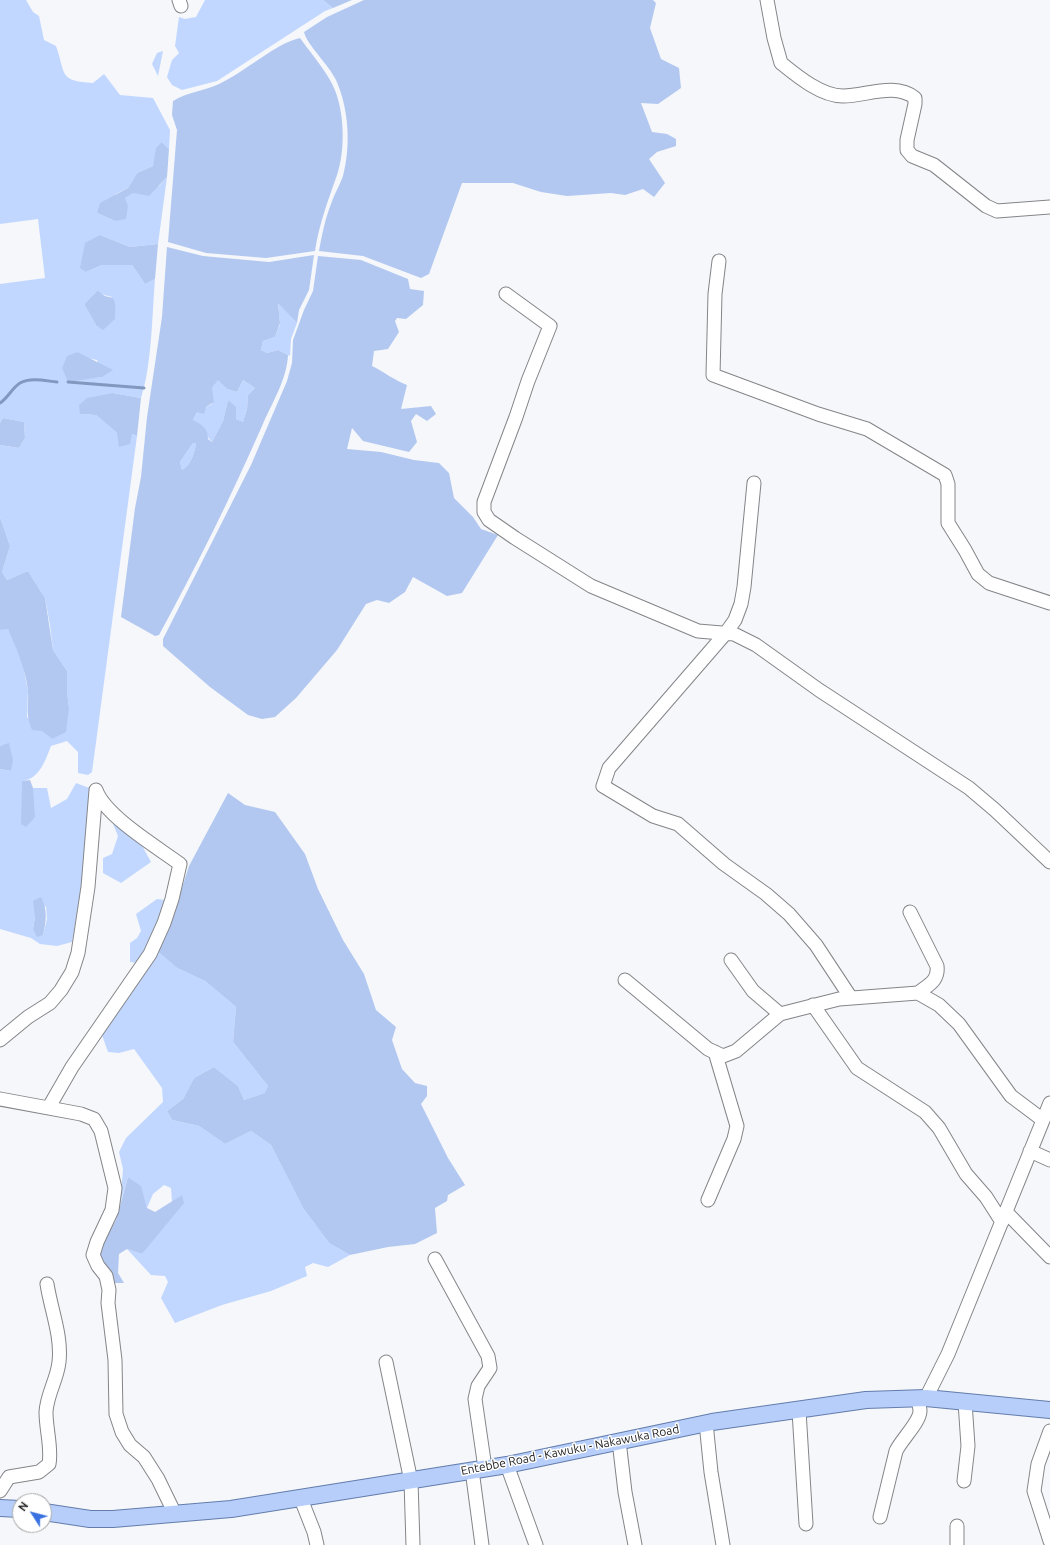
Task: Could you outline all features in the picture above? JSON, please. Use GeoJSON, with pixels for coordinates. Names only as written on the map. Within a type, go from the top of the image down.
{"type":"FeatureCollection","features":[{"type":"Feature","properties":{"kind":"main road","name":"Entebbe Road - Kawuku - Nakawuka Road"},"geometry":{"type":"LineString","coordinates":[[52,1513],[73,1517],[105,1519],[231,1509],[507,1465],[706,1423],[799,1411],[828,1405],[866,1400],[922,1398],[1050,1410]]}},
{"type":"Feature","properties":{"kind":"main road"},"geometry":{"type":"LineString","coordinates":[[0,1508],[12,1509]]}},
{"type":"Feature","properties":{"kind":"street"},"geometry":{"type":"LineString","coordinates":[[768,0],[774,38],[781,63],[817,89],[842,96],[898,91],[907,93],[915,98],[907,140],[907,150],[912,156],[934,165],[986,206],[997,211],[1050,207]]}},
{"type":"Feature","properties":{"kind":"street"},"geometry":{"type":"LineString","coordinates":[[719,261],[715,294],[713,375],[818,414],[867,429],[945,475],[948,484],[949,499],[947,511],[948,523],[978,574],[989,583],[1050,603]]}},
{"type":"Feature","properties":{"kind":"street"},"geometry":{"type":"LineString","coordinates":[[506,294],[550,326],[528,381],[484,502],[484,512],[489,520],[591,586],[698,631],[734,634],[756,645],[848,709],[953,776],[995,810],[1050,862]]}},
{"type":"Feature","properties":{"kind":"street"},"geometry":{"type":"LineString","coordinates":[[754,483],[741,604],[735,620],[725,634],[609,768],[603,786],[653,816],[678,824],[724,864],[766,894],[789,914],[816,946],[851,998]]}},
{"type":"Feature","properties":{"kind":"street"},"geometry":{"type":"LineString","coordinates":[[0,1040],[28,1017],[50,1003],[61,990],[72,972],[78,953],[88,887],[96,790],[98,796],[111,812],[180,864],[166,917],[150,954],[72,1067],[49,1107]]}},
{"type":"Feature","properties":{"kind":"street"},"geometry":{"type":"LineString","coordinates":[[626,980],[708,1049],[723,1056],[736,1051],[780,1014],[788,1014],[813,1005],[851,998],[918,993],[937,979],[937,966],[910,912]]}},
{"type":"Feature","properties":{"kind":"street"},"geometry":{"type":"LineString","coordinates":[[731,960],[753,991],[780,1014]]}},
{"type":"Feature","properties":{"kind":"street"},"geometry":{"type":"LineString","coordinates":[[918,993],[939,1005],[959,1024],[1011,1096],[1043,1120]]}},
{"type":"Feature","properties":{"kind":"street"},"geometry":{"type":"LineString","coordinates":[[813,1005],[857,1068],[925,1112],[940,1128],[966,1174],[1004,1218],[1050,1257]]}},
{"type":"Feature","properties":{"kind":"street"},"geometry":{"type":"LineString","coordinates":[[708,1200],[734,1139],[737,1126],[714,1052]]}},
{"type":"Feature","properties":{"kind":"street"},"geometry":{"type":"LineString","coordinates":[[0,1098],[81,1114],[94,1119],[101,1130],[115,1188],[112,1210],[93,1255],[98,1266],[106,1276],[109,1290],[108,1303],[115,1360],[116,1414],[122,1432],[130,1445],[144,1457],[158,1479],[175,1514]]}},
{"type":"Feature","properties":{"kind":"street"},"geometry":{"type":"LineString","coordinates":[[880,1517],[896,1451],[900,1442],[919,1417],[922,1398],[948,1354],[1050,1104]]}},
{"type":"Feature","properties":{"kind":"street"},"geometry":{"type":"LineString","coordinates":[[1030,1151],[1050,1160]]}},
{"type":"Feature","properties":{"kind":"street"},"geometry":{"type":"LineString","coordinates":[[435,1258],[488,1356],[490,1368],[478,1386],[475,1399],[482,1545]]}},
{"type":"Feature","properties":{"kind":"street"},"geometry":{"type":"LineString","coordinates":[[0,1490],[9,1477],[39,1472],[49,1464],[50,1459],[46,1426],[47,1406],[59,1361],[57,1327],[51,1311],[47,1284]]}},
{"type":"Feature","properties":{"kind":"street"},"geometry":{"type":"LineString","coordinates":[[386,1362],[411,1481],[413,1545]]}},
{"type":"Feature","properties":{"kind":"street"},"geometry":{"type":"LineString","coordinates":[[964,1481],[968,1446],[965,1402]]}},
{"type":"Feature","properties":{"kind":"street"},"geometry":{"type":"LineString","coordinates":[[799,1411],[806,1524]]}},
{"type":"Feature","properties":{"kind":"street"},"geometry":{"type":"LineString","coordinates":[[706,1423],[711,1472],[723,1545]]}},
{"type":"Feature","properties":{"kind":"street"},"geometry":{"type":"LineString","coordinates":[[1050,1431],[1038,1464],[1034,1480],[1034,1491],[1050,1541]]}},
{"type":"Feature","properties":{"kind":"street"},"geometry":{"type":"LineString","coordinates":[[619,1442],[625,1492],[635,1545]]}},
{"type":"Feature","properties":{"kind":"street"},"geometry":{"type":"LineString","coordinates":[[507,1465],[536,1545]]}},
{"type":"Feature","properties":{"kind":"street"},"geometry":{"type":"LineString","coordinates":[[301,1499],[314,1532],[317,1545]]}},
{"type":"Feature","properties":{"kind":"street"},"geometry":{"type":"LineString","coordinates":[[957,1526],[957,1545]]}},
{"type":"Feature","properties":{"kind":"shaded area"},"geometry":{"type":"Polygon","coordinates":[[[0,0],[26,0],[33,12],[39,16],[44,40],[56,46],[65,74],[69,78],[82,82],[93,83],[104,74],[120,95],[153,98],[170,130],[169,149],[162,142],[153,166],[137,173],[128,188],[116,194],[97,213],[115,221],[125,198],[134,193],[159,186],[167,177],[158,244],[130,247],[100,235],[86,272],[102,265],[132,265],[145,284],[155,279],[151,339],[145,385],[141,398],[113,393],[80,414],[96,415],[117,433],[132,434],[137,436],[92,772],[88,775],[78,773],[78,752],[67,741],[51,746],[38,773],[23,781],[33,798],[33,788],[47,788],[51,808],[67,799],[76,783],[92,789],[82,884],[72,942],[57,946],[40,944],[31,938],[0,929],[0,769],[11,771],[9,744],[0,746],[0,630],[8,628],[23,665],[28,691],[27,717],[52,739],[69,708],[67,671],[53,650],[45,598],[28,571],[7,580],[2,572],[10,546],[0,517],[0,445],[19,448],[25,438],[24,422],[3,418],[0,423],[0,284],[45,278],[38,219],[0,224],[0,0]],[[98,290],[84,304],[96,325],[112,297],[101,294],[98,290]],[[78,352],[85,379],[102,377],[97,360],[87,358],[78,352]],[[46,906],[35,917],[33,929],[43,935],[47,919],[46,906]]]}},
{"type":"Feature","properties":{"kind":"shaded area"},"geometry":{"type":"Polygon","coordinates":[[[205,0],[323,0],[333,8],[325,11],[217,81],[182,90],[172,85],[167,77],[172,60],[179,53],[175,46],[179,17],[185,19],[196,17],[205,0]]]}},
{"type":"Feature","properties":{"kind":"shaded area"},"geometry":{"type":"Polygon","coordinates":[[[323,0],[352,0],[333,8],[323,0]]]}},
{"type":"Feature","properties":{"kind":"shaded area"},"geometry":{"type":"Polygon","coordinates":[[[364,0],[653,0],[656,3],[650,28],[661,59],[679,68],[681,88],[658,104],[641,103],[652,132],[667,134],[676,139],[676,146],[657,152],[649,159],[665,183],[654,197],[643,189],[625,195],[611,193],[567,196],[541,192],[513,183],[462,183],[429,274],[421,278],[363,256],[319,251],[327,215],[343,176],[346,164],[348,140],[344,103],[336,80],[309,43],[304,32],[327,17],[364,0]]]}},
{"type":"Feature","properties":{"kind":"shaded area"},"geometry":{"type":"Polygon","coordinates":[[[300,38],[330,80],[335,90],[341,114],[343,140],[340,164],[321,222],[315,251],[266,258],[206,253],[168,242],[177,130],[172,115],[173,101],[219,84],[281,46],[300,38]]]}},
{"type":"Feature","properties":{"kind":"shaded area"},"geometry":{"type":"Polygon","coordinates":[[[163,51],[158,76],[152,64],[157,53],[163,51]]]}},
{"type":"Feature","properties":{"kind":"shaded area"},"geometry":{"type":"Polygon","coordinates":[[[162,142],[169,149],[167,177],[149,196],[134,193],[125,198],[128,206],[126,219],[115,221],[97,213],[100,203],[128,188],[137,173],[153,166],[156,148],[162,142]]]}},
{"type":"Feature","properties":{"kind":"shaded area"},"geometry":{"type":"Polygon","coordinates":[[[100,235],[130,247],[158,244],[155,279],[145,284],[132,265],[102,265],[86,272],[80,268],[85,243],[100,235]]]}},
{"type":"Feature","properties":{"kind":"shaded area"},"geometry":{"type":"Polygon","coordinates":[[[167,247],[203,256],[269,262],[314,255],[309,290],[299,310],[297,323],[278,303],[280,323],[275,337],[263,341],[261,350],[267,353],[278,350],[288,355],[282,382],[200,558],[159,635],[155,636],[121,617],[135,508],[141,477],[147,417],[162,317],[167,247]],[[218,380],[212,388],[214,402],[206,407],[204,414],[197,412],[193,420],[204,427],[208,435],[208,439],[212,442],[223,421],[228,400],[236,407],[236,419],[243,422],[247,409],[248,395],[255,388],[243,380],[237,392],[227,389],[218,380]],[[193,443],[180,462],[182,470],[192,459],[196,444],[193,443]]]}},
{"type":"Feature","properties":{"kind":"shaded area"},"geometry":{"type":"Polygon","coordinates":[[[318,256],[361,260],[408,279],[410,289],[424,291],[423,305],[406,319],[397,318],[395,321],[399,332],[388,349],[374,351],[372,366],[407,385],[401,409],[431,406],[436,414],[427,421],[416,414],[411,421],[417,442],[409,452],[363,441],[352,428],[347,449],[381,452],[414,460],[439,463],[449,473],[454,498],[473,517],[481,529],[498,535],[462,593],[447,596],[413,577],[405,592],[389,603],[377,600],[366,604],[337,650],[296,698],[275,717],[262,719],[248,715],[210,687],[163,646],[163,639],[251,465],[287,381],[292,363],[293,340],[313,291],[318,256]]]}},
{"type":"Feature","properties":{"kind":"shaded area"},"geometry":{"type":"Polygon","coordinates":[[[98,290],[102,294],[114,299],[115,303],[115,319],[103,330],[96,325],[84,304],[98,290]]]}},
{"type":"Feature","properties":{"kind":"shaded area"},"geometry":{"type":"Polygon","coordinates":[[[278,302],[297,323],[291,339],[290,356],[278,350],[267,353],[261,350],[263,341],[275,337],[280,324],[278,302]]]}},
{"type":"Feature","properties":{"kind":"shaded area"},"geometry":{"type":"Polygon","coordinates":[[[78,352],[113,370],[102,377],[68,382],[62,368],[67,356],[78,352]]]}},
{"type":"Feature","properties":{"kind":"shaded area"},"geometry":{"type":"Polygon","coordinates":[[[218,379],[227,389],[237,392],[243,380],[255,388],[248,395],[247,409],[243,422],[236,419],[228,400],[223,421],[212,442],[193,420],[197,412],[212,404],[212,388],[218,379]]]}},
{"type":"Feature","properties":{"kind":"shaded area"},"geometry":{"type":"Polygon","coordinates":[[[113,393],[141,398],[137,436],[132,434],[130,444],[119,447],[117,433],[96,415],[80,414],[79,405],[87,398],[113,393]]]}},
{"type":"Feature","properties":{"kind":"shaded area"},"geometry":{"type":"Polygon","coordinates":[[[3,418],[24,422],[25,438],[19,448],[0,445],[0,423],[3,418]]]}},
{"type":"Feature","properties":{"kind":"shaded area"},"geometry":{"type":"Polygon","coordinates":[[[193,443],[196,444],[192,459],[182,470],[180,462],[193,443]]]}},
{"type":"Feature","properties":{"kind":"shaded area"},"geometry":{"type":"Polygon","coordinates":[[[0,517],[10,546],[2,572],[7,580],[28,571],[45,598],[53,650],[67,671],[69,708],[66,732],[52,739],[42,731],[32,730],[28,710],[27,683],[23,667],[8,629],[0,630],[0,517]]]}},
{"type":"Feature","properties":{"kind":"shaded area"},"geometry":{"type":"Polygon","coordinates":[[[9,743],[13,760],[11,771],[0,769],[0,746],[9,743]]]}},
{"type":"Feature","properties":{"kind":"shaded area"},"geometry":{"type":"Polygon","coordinates":[[[30,780],[33,788],[35,817],[26,827],[21,824],[22,781],[30,780]]]}},
{"type":"Feature","properties":{"kind":"shaded area"},"geometry":{"type":"Polygon","coordinates":[[[228,793],[245,805],[275,812],[305,854],[318,889],[343,940],[364,974],[376,1010],[396,1027],[392,1040],[402,1069],[415,1083],[427,1086],[427,1096],[421,1104],[448,1158],[465,1185],[448,1195],[447,1201],[435,1208],[437,1233],[415,1244],[388,1247],[350,1255],[329,1243],[303,1208],[271,1145],[251,1131],[225,1144],[199,1126],[172,1120],[167,1111],[183,1099],[194,1078],[214,1067],[238,1086],[244,1100],[265,1093],[268,1086],[233,1042],[236,1007],[205,981],[177,968],[157,951],[168,931],[189,866],[228,793]]]}},
{"type":"Feature","properties":{"kind":"shaded area"},"geometry":{"type":"Polygon","coordinates":[[[114,819],[139,840],[151,862],[121,883],[103,873],[103,858],[112,854],[118,836],[113,824],[114,819]]]}},
{"type":"Feature","properties":{"kind":"shaded area"},"geometry":{"type":"Polygon","coordinates":[[[41,897],[46,911],[46,921],[43,935],[37,937],[33,929],[35,917],[33,901],[41,897]]]}},
{"type":"Feature","properties":{"kind":"shaded area"},"geometry":{"type":"Polygon","coordinates":[[[157,899],[165,900],[152,941],[138,963],[130,962],[130,943],[137,938],[141,931],[136,914],[157,899]]]}},
{"type":"Feature","properties":{"kind":"shaded area"},"geometry":{"type":"Polygon","coordinates":[[[157,951],[177,968],[205,981],[236,1007],[233,1042],[268,1086],[266,1093],[244,1100],[238,1086],[214,1067],[194,1078],[183,1099],[167,1111],[172,1120],[199,1126],[225,1144],[251,1131],[271,1145],[303,1208],[329,1243],[350,1255],[328,1267],[313,1263],[305,1267],[307,1276],[271,1291],[222,1305],[175,1323],[161,1298],[168,1282],[165,1276],[151,1275],[127,1249],[142,1254],[182,1195],[172,1202],[171,1188],[164,1185],[153,1194],[147,1208],[140,1186],[128,1177],[120,1204],[123,1169],[119,1152],[126,1138],[163,1102],[162,1088],[134,1049],[119,1053],[108,1052],[102,1035],[142,978],[157,951]]]}},
{"type":"Feature","properties":{"kind":"shaded area"},"geometry":{"type":"Polygon","coordinates":[[[128,1177],[141,1186],[147,1208],[155,1212],[182,1195],[184,1203],[142,1254],[127,1249],[119,1254],[118,1273],[124,1283],[115,1283],[99,1258],[103,1242],[116,1220],[128,1177]]]}},
{"type":"Feature","properties":{"kind":"waterway"},"geometry":{"type":"LineString","coordinates":[[0,403],[17,385],[24,381],[38,380],[57,382]]}},
{"type":"Feature","properties":{"kind":"waterway"},"geometry":{"type":"LineString","coordinates":[[68,382],[144,388]]}}]}
